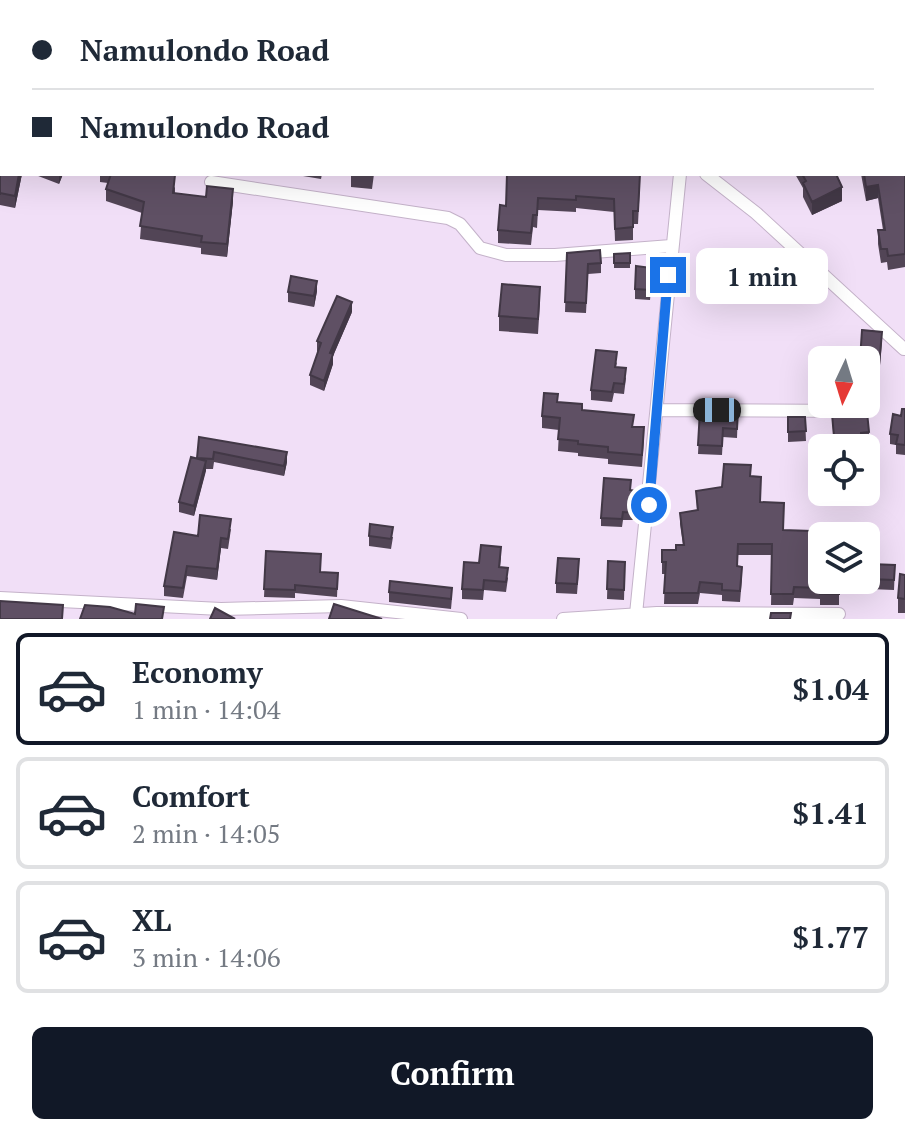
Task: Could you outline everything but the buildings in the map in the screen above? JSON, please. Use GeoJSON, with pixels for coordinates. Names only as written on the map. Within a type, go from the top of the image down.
{"type":"FeatureCollection","features":[{"type":"Feature","properties":{"kind":"street"},"geometry":{"type":"LineString","coordinates":[[636,614],[680,176]]}},
{"type":"Feature","properties":{"kind":"street"},"geometry":{"type":"LineString","coordinates":[[709,176],[756,213],[904,349]]}},
{"type":"Feature","properties":{"kind":"street"},"geometry":{"type":"LineString","coordinates":[[211,182],[448,218],[460,224],[480,248],[506,255],[555,255],[671,246]]}},
{"type":"Feature","properties":{"kind":"street"},"geometry":{"type":"LineString","coordinates":[[657,410],[808,411]]}},
{"type":"Feature","properties":{"kind":"street"},"geometry":{"type":"LineString","coordinates":[[0,598],[269,614],[341,606],[461,619]]}},
{"type":"Feature","properties":{"kind":"street"},"geometry":{"type":"LineString","coordinates":[[563,619],[636,614],[839,614]]}},
{"type":"Feature","properties":{"kind":"route"},"geometry":{"type":"LineString","coordinates":[[649,505],[668,275]]}}]}
